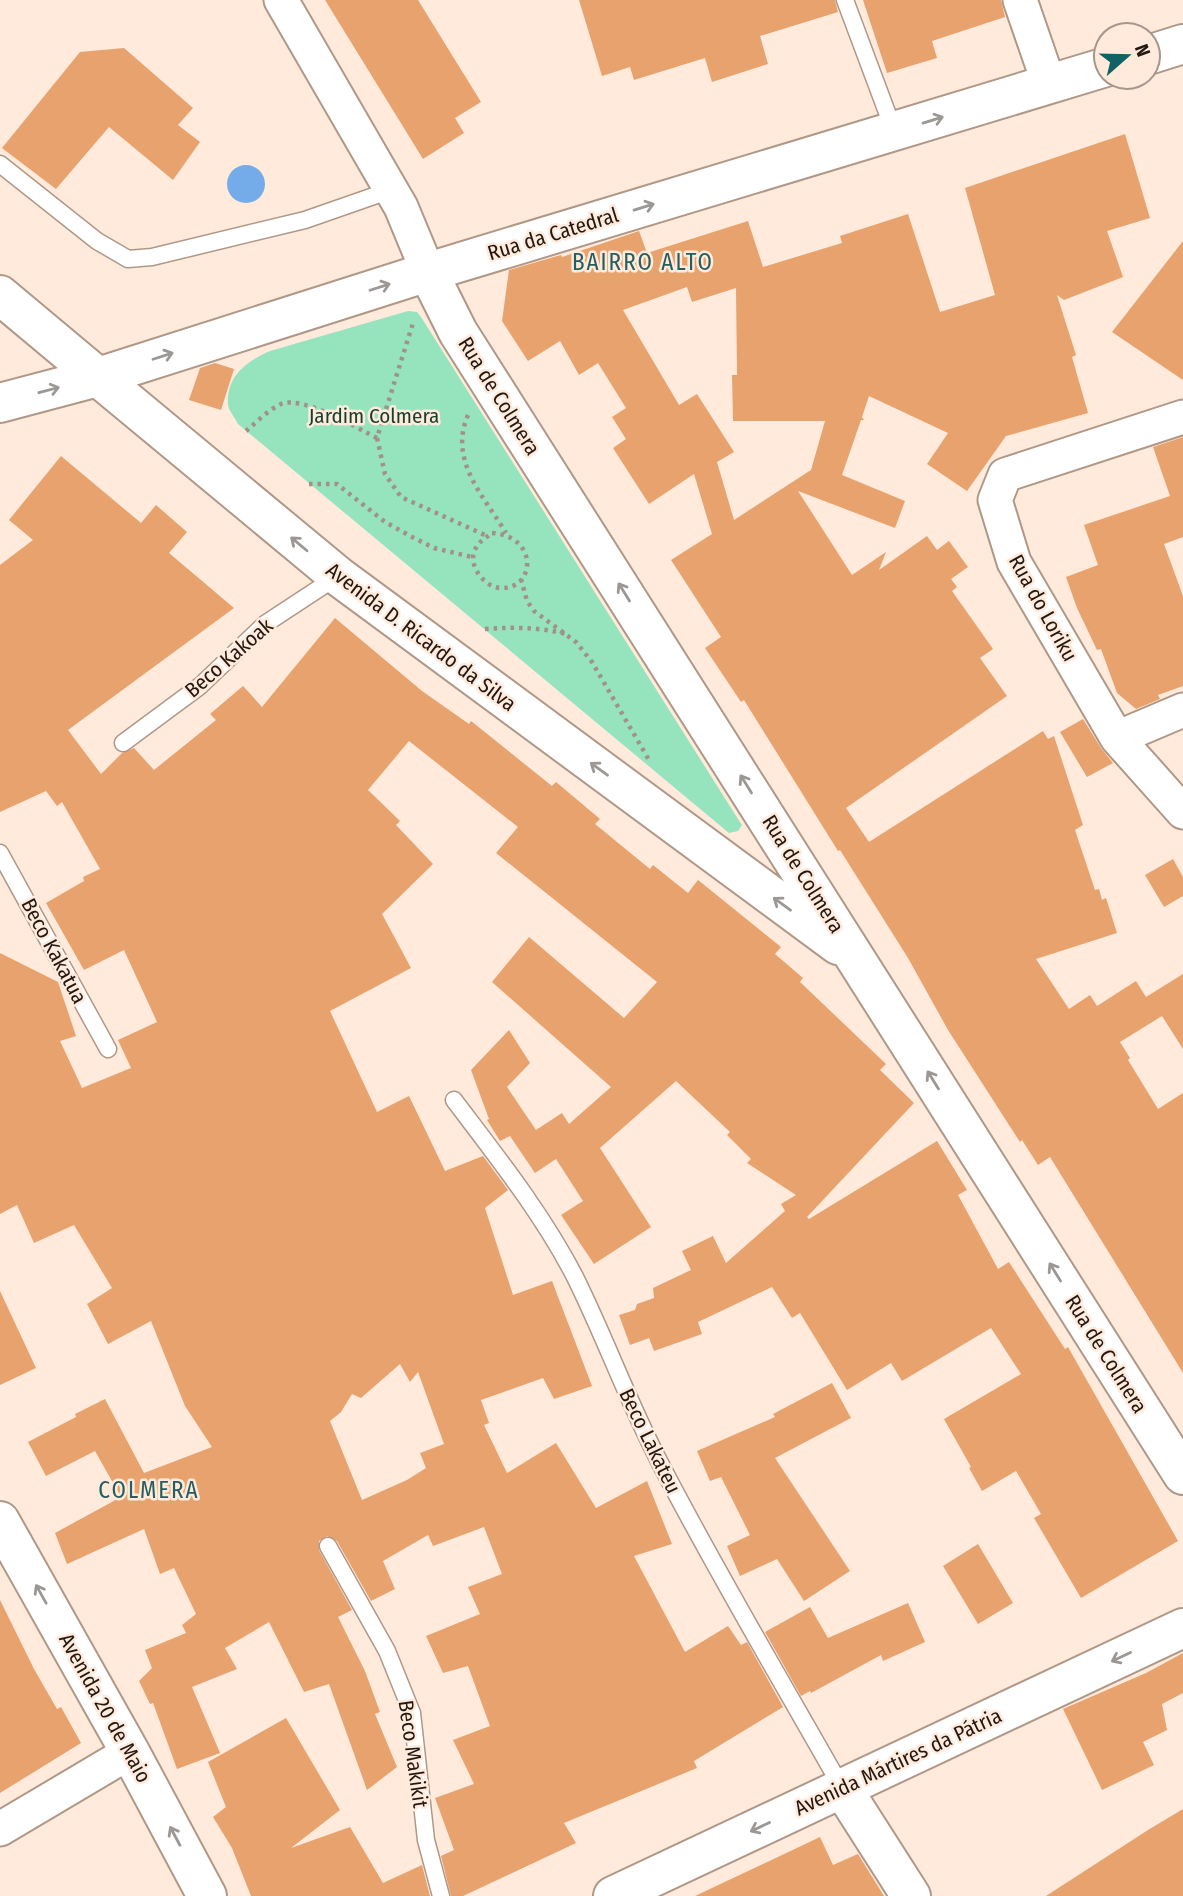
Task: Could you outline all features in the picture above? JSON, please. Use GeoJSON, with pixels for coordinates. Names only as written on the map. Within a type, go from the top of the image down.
{"type":"FeatureCollection","features":[{"type":"Feature","properties":{"kind":"street"},"geometry":{"type":"LineString","coordinates":[[281,0],[401,207],[428,272]]}},
{"type":"Feature","properties":{"kind":"street"},"geometry":{"type":"LineString","coordinates":[[1020,0],[1049,85]]}},
{"type":"Feature","properties":{"kind":"street"},"geometry":{"type":"LineString","coordinates":[[1162,51],[1183,44]]}},
{"type":"Feature","properties":{"kind":"street","name":"Rua da Catedral"},"geometry":{"type":"LineString","coordinates":[[0,404],[98,377],[428,272],[1092,71]]}},
{"type":"Feature","properties":{"kind":"street","name":"Rua de Colmera"},"geometry":{"type":"LineString","coordinates":[[428,272],[458,332],[1183,1475]]}},
{"type":"Feature","properties":{"kind":"street","name":"Avenida D. Ricardo da Silva"},"geometry":{"type":"LineString","coordinates":[[0,295],[338,576],[857,959]]}},
{"type":"Feature","properties":{"kind":"street","name":"Rua do Loriku"},"geometry":{"type":"LineString","coordinates":[[1183,416],[1005,475],[995,500],[1014,562],[1117,738],[1183,812]]}},
{"type":"Feature","properties":{"kind":"street"},"geometry":{"type":"LineString","coordinates":[[1117,738],[1183,710]]}},
{"type":"Feature","properties":{"kind":"street","name":"Avenida 20 de Maio"},"geometry":{"type":"LineString","coordinates":[[0,1521],[130,1752],[207,1896]]}},
{"type":"Feature","properties":{"kind":"street","name":"Avenida Mártires da Pátria"},"geometry":{"type":"LineString","coordinates":[[613,1896],[1183,1628]]}},
{"type":"Feature","properties":{"kind":"street"},"geometry":{"type":"LineString","coordinates":[[0,1829],[130,1752]]}},
{"type":"Feature","properties":{"kind":"street"},"geometry":{"type":"LineString","coordinates":[[842,1788],[911,1896]]}},
{"type":"Feature","properties":{"kind":"lane"},"geometry":{"type":"LineString","coordinates":[[845,0],[894,131]]}},
{"type":"Feature","properties":{"kind":"lane"},"geometry":{"type":"LineString","coordinates":[[0,164],[97,241],[128,260],[152,257],[305,220],[391,190]]}},
{"type":"Feature","properties":{"kind":"lane","name":"Beco Kakoak"},"geometry":{"type":"LineString","coordinates":[[123,743],[200,686],[265,624],[338,576]]}},
{"type":"Feature","properties":{"kind":"lane","name":"Beco Kakatua"},"geometry":{"type":"LineString","coordinates":[[0,853],[108,1049]]}},
{"type":"Feature","properties":{"kind":"lane","name":"Beco Lakateu"},"geometry":{"type":"LineString","coordinates":[[454,1100],[535,1207],[573,1273],[625,1392],[673,1488],[842,1788]]}},
{"type":"Feature","properties":{"kind":"lane","name":"Beco Makikit"},"geometry":{"type":"LineString","coordinates":[[328,1546],[387,1651],[412,1713],[426,1840],[441,1896]]}},
{"type":"Feature","properties":{"kind":"path"},"geometry":{"type":"LineString","coordinates":[[417,312],[377,438],[386,474],[391,486],[401,497],[488,536]]}},
{"type":"Feature","properties":{"kind":"path"},"geometry":{"type":"LineString","coordinates":[[246,431],[279,405],[289,402],[328,414],[377,438]]}},
{"type":"Feature","properties":{"kind":"path"},"geometry":{"type":"LineString","coordinates":[[470,411],[461,443],[465,467],[473,484],[507,534],[520,544],[528,556],[526,571],[521,579],[503,589],[492,587],[483,580],[474,567],[472,557],[482,539],[492,533],[507,534]]}},
{"type":"Feature","properties":{"kind":"path"},"geometry":{"type":"LineString","coordinates":[[309,484],[337,484],[385,522],[412,537],[434,548],[472,557]]}},
{"type":"Feature","properties":{"kind":"path"},"geometry":{"type":"LineString","coordinates":[[521,579],[527,601],[534,611],[567,634],[592,662],[654,770]]}},
{"type":"Feature","properties":{"kind":"path"},"geometry":{"type":"LineString","coordinates":[[485,629],[517,626],[567,634]]}},
{"type":"Feature","properties":{"kind":"green space","name":"Jardim Colmera"},"geometry":{"type":"Polygon","coordinates":[[[408,311],[417,312],[421,317],[742,825],[738,831],[729,833],[238,424],[228,405],[230,386],[240,371],[253,360],[270,351],[408,311]]]}},
{"type":"Feature","properties":{"kind":"water"},"geometry":{"type":"Polygon","coordinates":[[[246,165],[260,170],[265,184],[260,198],[246,203],[232,198],[227,184],[232,170],[246,165]]]}},
{"type":"Feature","properties":{"kind":"building"},"geometry":{"type":"Polygon","coordinates":[[[325,0],[418,0],[481,102],[455,118],[464,133],[423,159],[325,0]]]}},
{"type":"Feature","properties":{"kind":"building"},"geometry":{"type":"Polygon","coordinates":[[[579,0],[835,0],[838,12],[760,36],[768,64],[712,82],[705,58],[634,80],[630,67],[602,76],[579,0]]]}},
{"type":"Feature","properties":{"kind":"building"},"geometry":{"type":"Polygon","coordinates":[[[863,0],[1001,0],[1005,17],[932,41],[937,58],[887,73],[863,0]]]}},
{"type":"Feature","properties":{"kind":"building"},"geometry":{"type":"Polygon","coordinates":[[[124,48],[193,108],[178,125],[200,142],[173,180],[109,127],[56,189],[2,148],[80,52],[124,48]]]}},
{"type":"Feature","properties":{"kind":"building"},"geometry":{"type":"Polygon","coordinates":[[[1125,134],[1150,218],[1107,231],[1123,277],[1064,300],[1057,295],[1076,355],[1072,357],[1088,413],[1006,436],[967,491],[927,464],[948,433],[869,396],[862,417],[864,420],[861,420],[842,475],[905,501],[895,528],[798,491],[852,575],[886,552],[879,570],[927,536],[937,550],[949,541],[968,567],[951,579],[957,587],[952,591],[993,649],[980,658],[1007,696],[846,808],[869,842],[1043,731],[1048,739],[1054,736],[1083,825],[1075,830],[1095,890],[1099,889],[1102,900],[1106,898],[1117,933],[1036,959],[1069,1009],[1090,995],[1097,1006],[1136,981],[1146,997],[1183,974],[1183,1049],[1162,1016],[1120,1042],[1158,1109],[1183,1093],[1183,1373],[1050,1157],[1038,1165],[1022,1140],[1020,1142],[948,1030],[908,958],[840,850],[838,851],[744,700],[741,702],[705,648],[721,637],[671,560],[712,534],[694,474],[649,504],[613,448],[626,439],[612,417],[626,408],[598,363],[579,375],[560,341],[528,361],[502,321],[509,270],[561,255],[562,257],[639,231],[647,253],[748,221],[763,267],[842,243],[840,236],[908,214],[940,312],[995,295],[965,188],[1125,134]],[[687,287],[623,310],[679,405],[697,394],[734,452],[717,462],[734,520],[811,470],[825,421],[733,421],[732,375],[737,375],[736,288],[692,302],[687,287]]]}},
{"type":"Feature","properties":{"kind":"building"},"geometry":{"type":"Polygon","coordinates":[[[1183,241],[1183,380],[1112,332],[1183,241]]]}},
{"type":"Feature","properties":{"kind":"building"},"geometry":{"type":"Polygon","coordinates":[[[215,363],[234,369],[221,410],[189,400],[200,368],[215,363]]]}},
{"type":"Feature","properties":{"kind":"building"},"geometry":{"type":"Polygon","coordinates":[[[1183,437],[1183,537],[1164,544],[1183,596],[1183,686],[1158,695],[1160,699],[1136,709],[1117,693],[1101,649],[1097,650],[1066,577],[1098,565],[1084,525],[1170,496],[1153,447],[1183,437]]]}},
{"type":"Feature","properties":{"kind":"building"},"geometry":{"type":"Polygon","coordinates":[[[61,456],[141,523],[156,505],[187,532],[169,553],[234,608],[68,730],[101,774],[122,753],[134,748],[154,770],[216,720],[210,714],[243,686],[262,707],[335,618],[422,691],[469,724],[471,721],[552,786],[556,782],[600,819],[595,824],[650,869],[653,865],[688,893],[698,880],[781,947],[775,954],[803,978],[800,982],[886,1064],[880,1070],[914,1103],[807,1217],[809,1219],[937,1141],[967,1190],[958,1195],[998,1269],[1009,1262],[1065,1349],[1068,1347],[1178,1541],[1081,1598],[1034,1518],[1041,1514],[1016,1471],[982,1491],[944,1419],[1021,1374],[991,1328],[902,1381],[891,1363],[847,1390],[800,1313],[792,1318],[772,1287],[698,1322],[702,1334],[654,1351],[649,1338],[630,1345],[619,1315],[635,1310],[637,1304],[654,1298],[653,1288],[691,1270],[682,1251],[713,1236],[726,1263],[785,1211],[781,1204],[796,1195],[747,1163],[751,1159],[727,1135],[730,1132],[676,1081],[600,1148],[651,1227],[594,1264],[561,1215],[583,1201],[556,1159],[535,1173],[510,1136],[500,1141],[487,1120],[489,1119],[471,1070],[509,1030],[530,1063],[507,1087],[536,1130],[562,1113],[569,1124],[611,1087],[492,982],[529,937],[624,1018],[657,982],[496,853],[518,827],[409,741],[368,790],[400,821],[396,825],[433,864],[382,914],[411,968],[330,1011],[377,1112],[409,1096],[445,1171],[483,1156],[508,1190],[485,1208],[513,1295],[552,1281],[592,1386],[554,1399],[543,1378],[481,1400],[489,1423],[484,1425],[507,1473],[556,1443],[596,1508],[647,1481],[672,1544],[634,1556],[685,1652],[728,1626],[741,1645],[747,1642],[783,1707],[694,1761],[697,1768],[564,1823],[576,1843],[463,1896],[451,1896],[441,1856],[454,1850],[435,1798],[474,1784],[453,1740],[490,1726],[468,1666],[443,1673],[426,1636],[480,1614],[468,1587],[502,1574],[484,1527],[433,1546],[428,1535],[383,1561],[395,1589],[371,1601],[337,1541],[327,1536],[319,1541],[319,1550],[352,1610],[338,1617],[365,1671],[380,1712],[375,1714],[397,1767],[367,1790],[329,1684],[304,1692],[269,1622],[225,1648],[237,1669],[192,1687],[220,1753],[177,1769],[153,1703],[150,1704],[139,1681],[152,1668],[145,1650],[186,1633],[182,1625],[196,1614],[174,1568],[160,1574],[144,1529],[67,1564],[55,1533],[121,1497],[95,1451],[46,1476],[28,1442],[105,1399],[144,1473],[212,1447],[185,1406],[151,1321],[108,1344],[87,1304],[112,1288],[74,1225],[34,1243],[17,1205],[0,1214],[0,953],[58,982],[76,1036],[60,1041],[82,1088],[131,1068],[118,1040],[157,1022],[124,950],[84,970],[46,903],[84,881],[83,877],[100,869],[62,802],[57,806],[46,791],[0,812],[0,565],[33,540],[9,520],[61,456]],[[400,1364],[361,1398],[352,1394],[341,1412],[330,1421],[362,1500],[407,1480],[426,1468],[420,1453],[444,1444],[418,1372],[410,1382],[400,1364]]]}},
{"type":"Feature","properties":{"kind":"building"},"geometry":{"type":"Polygon","coordinates":[[[1083,719],[1113,763],[1087,777],[1060,732],[1083,719]]]}},
{"type":"Feature","properties":{"kind":"building"},"geometry":{"type":"Polygon","coordinates":[[[1173,859],[1183,877],[1183,896],[1164,907],[1145,875],[1173,859]]]}},
{"type":"Feature","properties":{"kind":"building"},"geometry":{"type":"Polygon","coordinates":[[[0,1291],[36,1368],[0,1385],[0,1291]]]}},
{"type":"Feature","properties":{"kind":"building"},"geometry":{"type":"Polygon","coordinates":[[[832,1383],[851,1418],[775,1458],[850,1571],[804,1601],[777,1559],[740,1576],[727,1546],[750,1535],[721,1477],[710,1481],[697,1451],[775,1417],[773,1414],[832,1383]]]}},
{"type":"Feature","properties":{"kind":"building"},"geometry":{"type":"Polygon","coordinates":[[[978,1544],[1013,1603],[978,1624],[943,1566],[978,1544]]]}},
{"type":"Feature","properties":{"kind":"building"},"geometry":{"type":"Polygon","coordinates":[[[0,1600],[34,1669],[57,1709],[61,1707],[81,1743],[0,1793],[0,1600]]]}},
{"type":"Feature","properties":{"kind":"building"},"geometry":{"type":"Polygon","coordinates":[[[908,1603],[925,1642],[883,1661],[881,1655],[801,1696],[765,1632],[810,1607],[828,1638],[908,1603]]]}},
{"type":"Feature","properties":{"kind":"building"},"geometry":{"type":"Polygon","coordinates":[[[1183,1653],[1183,1693],[1162,1704],[1167,1730],[1143,1742],[1154,1765],[1102,1790],[1063,1709],[1146,1673],[1183,1653]]]}},
{"type":"Feature","properties":{"kind":"building"},"geometry":{"type":"Polygon","coordinates":[[[286,1718],[340,1810],[291,1848],[350,1827],[383,1883],[422,1865],[430,1896],[251,1896],[232,1848],[213,1817],[226,1807],[208,1762],[286,1718]]]}},
{"type":"Feature","properties":{"kind":"building"},"geometry":{"type":"Polygon","coordinates":[[[1183,1809],[1183,1896],[1046,1896],[1148,1830],[1183,1809]]]}},
{"type":"Feature","properties":{"kind":"building"},"geometry":{"type":"Polygon","coordinates":[[[820,1837],[833,1865],[858,1854],[884,1896],[695,1896],[820,1837]]]}},
{"type":"Feature","properties":{"kind":"district","name":"BAIRRO ALTO"},"geometry":{"type":"Point","coordinates":[643,262]}},
{"type":"Feature","properties":{"kind":"district","name":"COLMERA"},"geometry":{"type":"Point","coordinates":[149,1490]}}]}
